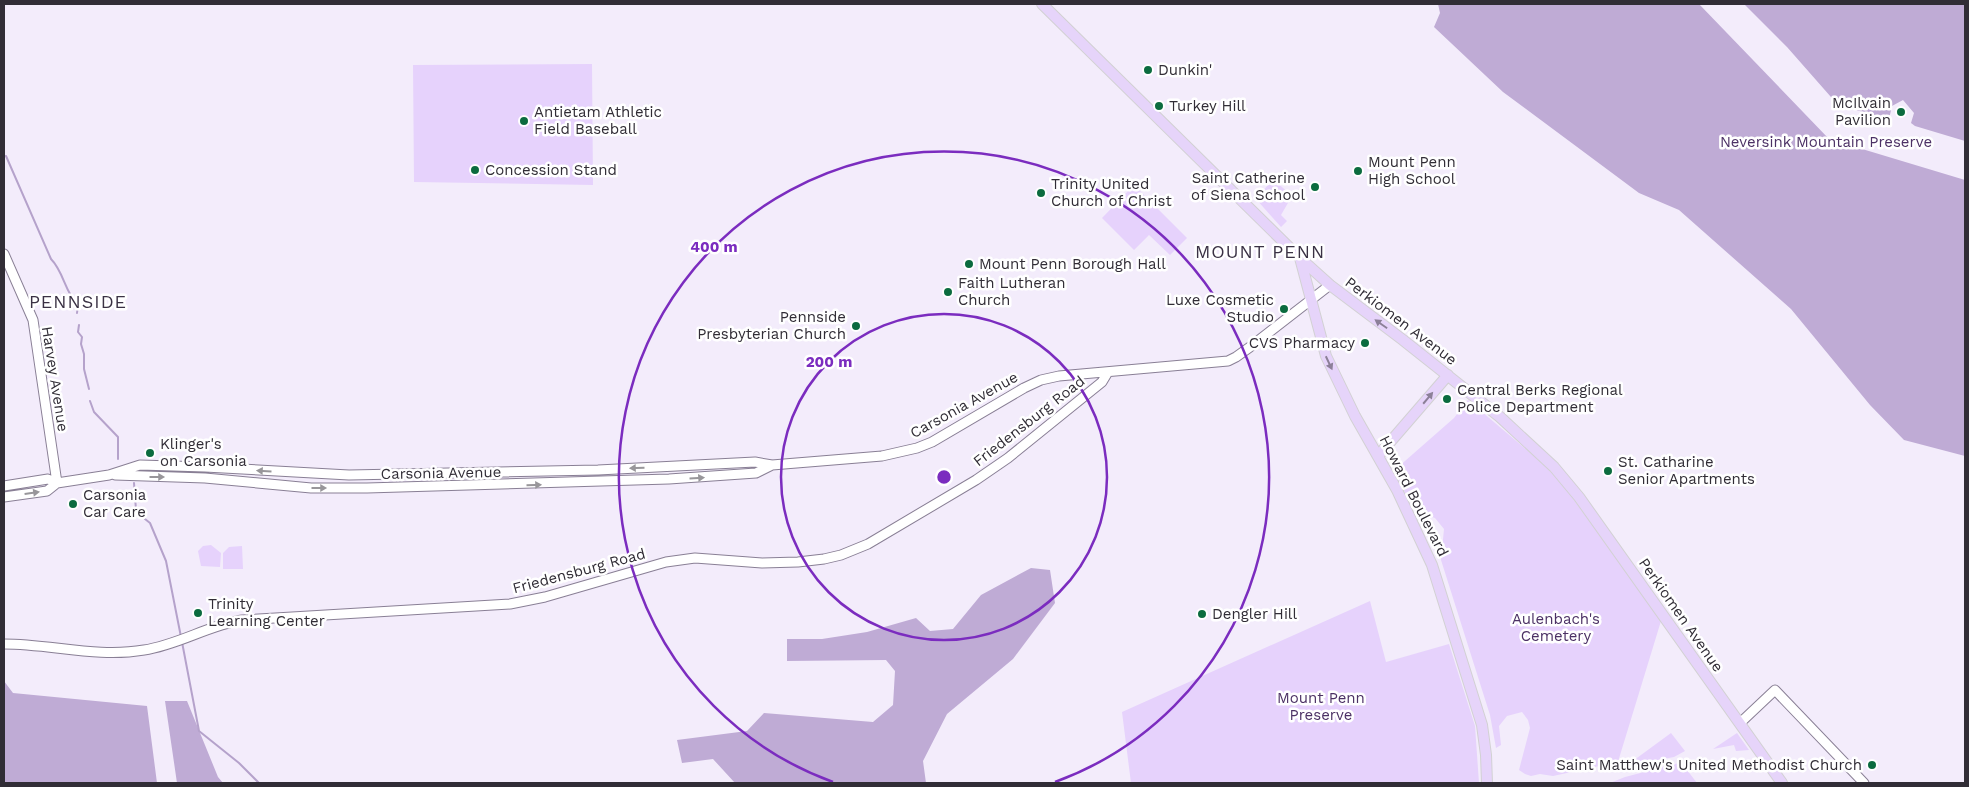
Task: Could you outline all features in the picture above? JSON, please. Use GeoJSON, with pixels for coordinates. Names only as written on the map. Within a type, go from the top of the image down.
{"type":"FeatureCollection","features":[{"type":"Feature","properties":{"kind":"main road","name":"Perkiomen Avenue"},"geometry":{"type":"LineString","coordinates":[[1042,4],[1300,258],[1330,285],[1448,375],[1521,436],[1554,467],[1568,483],[1782,783]]}},
{"type":"Feature","properties":{"kind":"main road","name":"Howard Boulevard"},"geometry":{"type":"LineString","coordinates":[[1300,258],[1326,356],[1416,529],[1438,582],[1482,725],[1487,782]]}},
{"type":"Feature","properties":{"kind":"main road"},"geometry":{"type":"LineString","coordinates":[[1378,456],[1448,375]]}},
{"type":"Feature","properties":{"kind":"street","name":"Harvey Avenue"},"geometry":{"type":"LineString","coordinates":[[4,254],[33,320],[57,483]]}},
{"type":"Feature","properties":{"kind":"street","name":"Carsonia Avenue"},"geometry":{"type":"LineString","coordinates":[[4,486],[48,480],[57,483],[109,475],[140,465],[349,475],[598,470],[755,462],[772,465],[882,456],[901,453],[932,442],[1032,384],[1059,376],[1228,361],[1243,352],[1330,285]]}},
{"type":"Feature","properties":{"kind":"street","name":"Friedensburg Road"},"geometry":{"type":"LineString","coordinates":[[4,644],[94,652],[128,652],[164,646],[222,625],[242,620],[527,602],[652,565],[695,558],[762,563],[816,561],[833,557],[868,544],[992,469],[1102,382],[1108,372]]}},
{"type":"Feature","properties":{"kind":"street","name":"Carsonia Avenue"},"geometry":{"type":"LineString","coordinates":[[109,475],[205,478],[311,488],[367,488],[669,480],[756,472],[772,465]]}},
{"type":"Feature","properties":{"kind":"street","name":"Carsonia Avenue"},"geometry":{"type":"LineString","coordinates":[[4,497],[47,491],[57,483]]}},
{"type":"Feature","properties":{"kind":"street"},"geometry":{"type":"LineString","coordinates":[[1740,723],[1775,690],[1864,783]]}},
{"type":"Feature","properties":{"kind":"green space","name":"Neversink Mountain Preserve"},"geometry":{"type":"Polygon","coordinates":[[[1438,4],[1699,4],[1829,139],[1965,180],[1965,456],[1904,440],[1870,405],[1791,309],[1679,210],[1639,193],[1503,92],[1434,27],[1440,13],[1438,4]]]}},
{"type":"Feature","properties":{"kind":"green space"},"geometry":{"type":"Polygon","coordinates":[[[1744,4],[1965,4],[1965,141],[1915,126],[1911,123],[1914,113],[1903,100],[1892,106],[1889,119],[1838,105],[1787,47],[1744,4]]]}},
{"type":"Feature","properties":{"kind":"green space"},"geometry":{"type":"Polygon","coordinates":[[[592,64],[593,185],[414,182],[413,65],[592,64]]]}},
{"type":"Feature","properties":{"kind":"green space"},"geometry":{"type":"Polygon","coordinates":[[[1273,179],[1292,196],[1281,215],[1287,221],[1281,227],[1256,199],[1273,179]]]}},
{"type":"Feature","properties":{"kind":"green space"},"geometry":{"type":"Polygon","coordinates":[[[1134,185],[1187,238],[1170,255],[1149,235],[1134,250],[1102,218],[1134,185]]]}},
{"type":"Feature","properties":{"kind":"green space","name":"Aulenbach's Cemetery"},"geometry":{"type":"Polygon","coordinates":[[[1468,400],[1548,468],[1572,497],[1661,621],[1617,765],[1604,765],[1553,776],[1540,774],[1531,776],[1525,774],[1519,770],[1530,728],[1528,720],[1522,712],[1507,716],[1499,726],[1501,745],[1496,748],[1490,715],[1441,560],[1444,529],[1435,518],[1415,511],[1395,474],[1397,468],[1454,418],[1468,400]]]}},
{"type":"Feature","properties":{"kind":"green space"},"geometry":{"type":"Polygon","coordinates":[[[211,545],[221,553],[220,567],[201,566],[198,551],[203,546],[211,545]]]}},
{"type":"Feature","properties":{"kind":"green space"},"geometry":{"type":"Polygon","coordinates":[[[242,546],[243,569],[223,569],[223,553],[229,547],[242,546]]]}},
{"type":"Feature","properties":{"kind":"green space"},"geometry":{"type":"Polygon","coordinates":[[[1031,568],[1050,570],[1055,603],[1013,659],[947,714],[923,761],[926,783],[735,783],[713,759],[682,763],[677,740],[747,731],[764,713],[873,722],[893,705],[895,671],[886,660],[787,661],[787,639],[822,639],[867,632],[916,618],[930,631],[953,629],[981,595],[1031,568]]]}},
{"type":"Feature","properties":{"kind":"green space","name":"Mount Penn Preserve"},"geometry":{"type":"Polygon","coordinates":[[[1370,601],[1386,662],[1449,644],[1475,726],[1479,783],[1131,783],[1122,712],[1370,601]]]}},
{"type":"Feature","properties":{"kind":"green space"},"geometry":{"type":"Polygon","coordinates":[[[4,681],[13,693],[147,706],[157,783],[4,783],[4,681]]]}},
{"type":"Feature","properties":{"kind":"green space"},"geometry":{"type":"Polygon","coordinates":[[[165,701],[187,701],[218,777],[223,783],[177,783],[165,701]]]}},
{"type":"Feature","properties":{"kind":"green space"},"geometry":{"type":"Polygon","coordinates":[[[1671,733],[1685,751],[1674,757],[1626,766],[1671,733]]]}},
{"type":"Feature","properties":{"kind":"green space"},"geometry":{"type":"Polygon","coordinates":[[[1737,733],[1749,750],[1736,751],[1734,745],[1713,749],[1737,733]]]}},
{"type":"Feature","properties":{"kind":"green space"},"geometry":{"type":"Polygon","coordinates":[[[1679,763],[1684,766],[1697,783],[1610,783],[1625,777],[1679,763]]]}},
{"type":"Feature","properties":{"kind":"waterway"},"geometry":{"type":"LineString","coordinates":[[6,156],[51,259],[59,270],[70,295],[78,305],[77,313]]}},
{"type":"Feature","properties":{"kind":"waterway"},"geometry":{"type":"LineString","coordinates":[[79,325],[78,332],[82,337],[84,369],[89,389]]}},
{"type":"Feature","properties":{"kind":"waterway"},"geometry":{"type":"LineString","coordinates":[[90,401],[94,412],[118,437],[118,459]]}},
{"type":"Feature","properties":{"kind":"waterway"},"geometry":{"type":"LineString","coordinates":[[134,483],[136,510]]}},
{"type":"Feature","properties":{"kind":"waterway"},"geometry":{"type":"LineString","coordinates":[[145,519],[150,523],[166,561],[181,637]]}},
{"type":"Feature","properties":{"kind":"waterway"},"geometry":{"type":"LineString","coordinates":[[182,642],[199,731],[239,763],[259,783]]}},
{"type":"Feature","properties":{"kind":"waterway"},"geometry":{"type":"LineString","coordinates":[[274,783],[285,783]]}},
{"type":"Feature","properties":{"kind":"place","name":"Dunkin'"},"geometry":{"type":"Point","coordinates":[1148,70]}},
{"type":"Feature","properties":{"kind":"place","name":"Turkey Hill"},"geometry":{"type":"Point","coordinates":[1159,106]}},
{"type":"Feature","properties":{"kind":"place","name":"McIlvain Pavilion"},"geometry":{"type":"Point","coordinates":[1901,112]}},
{"type":"Feature","properties":{"kind":"place","name":"Antietam Athletic Field Baseball"},"geometry":{"type":"Point","coordinates":[524,121]}},
{"type":"Feature","properties":{"kind":"place","name":"Concession Stand"},"geometry":{"type":"Point","coordinates":[475,170]}},
{"type":"Feature","properties":{"kind":"place","name":"Mount Penn High School"},"geometry":{"type":"Point","coordinates":[1358,171]}},
{"type":"Feature","properties":{"kind":"place","name":"Saint Catherine of Siena School"},"geometry":{"type":"Point","coordinates":[1315,187]}},
{"type":"Feature","properties":{"kind":"place","name":"Trinity United Church of Christ"},"geometry":{"type":"Point","coordinates":[1041,193]}},
{"type":"Feature","properties":{"kind":"place","name":"Mount Penn Borough Hall"},"geometry":{"type":"Point","coordinates":[969,264]}},
{"type":"Feature","properties":{"kind":"place","name":"Faith Lutheran Church"},"geometry":{"type":"Point","coordinates":[948,292]}},
{"type":"Feature","properties":{"kind":"place","name":"Luxe Cosmetic Studio"},"geometry":{"type":"Point","coordinates":[1284,309]}},
{"type":"Feature","properties":{"kind":"place","name":"Pennside Presbyterian Church"},"geometry":{"type":"Point","coordinates":[856,326]}},
{"type":"Feature","properties":{"kind":"place","name":"CVS Pharmacy"},"geometry":{"type":"Point","coordinates":[1365,343]}},
{"type":"Feature","properties":{"kind":"place","name":"Central Berks Regional Police Department"},"geometry":{"type":"Point","coordinates":[1447,399]}},
{"type":"Feature","properties":{"kind":"place","name":"Klinger's on Carsonia"},"geometry":{"type":"Point","coordinates":[150,453]}},
{"type":"Feature","properties":{"kind":"place","name":"St. Catharine Senior Apartments"},"geometry":{"type":"Point","coordinates":[1608,471]}},
{"type":"Feature","properties":{"kind":"place","name":"Carsonia Car Care"},"geometry":{"type":"Point","coordinates":[73,504]}},
{"type":"Feature","properties":{"kind":"place","name":"Trinity Learning Center"},"geometry":{"type":"Point","coordinates":[198,613]}},
{"type":"Feature","properties":{"kind":"place","name":"Dengler Hill"},"geometry":{"type":"Point","coordinates":[1202,614]}},
{"type":"Feature","properties":{"kind":"place","name":"Saint Matthew's United Methodist Church"},"geometry":{"type":"Point","coordinates":[1872,765]}},
{"type":"Feature","properties":{"kind":"district","name":"MOUNT PENN"},"geometry":{"type":"Point","coordinates":[1260,251]}},
{"type":"Feature","properties":{"kind":"district","name":"PENNSIDE"},"geometry":{"type":"Point","coordinates":[78,301]}}]}
